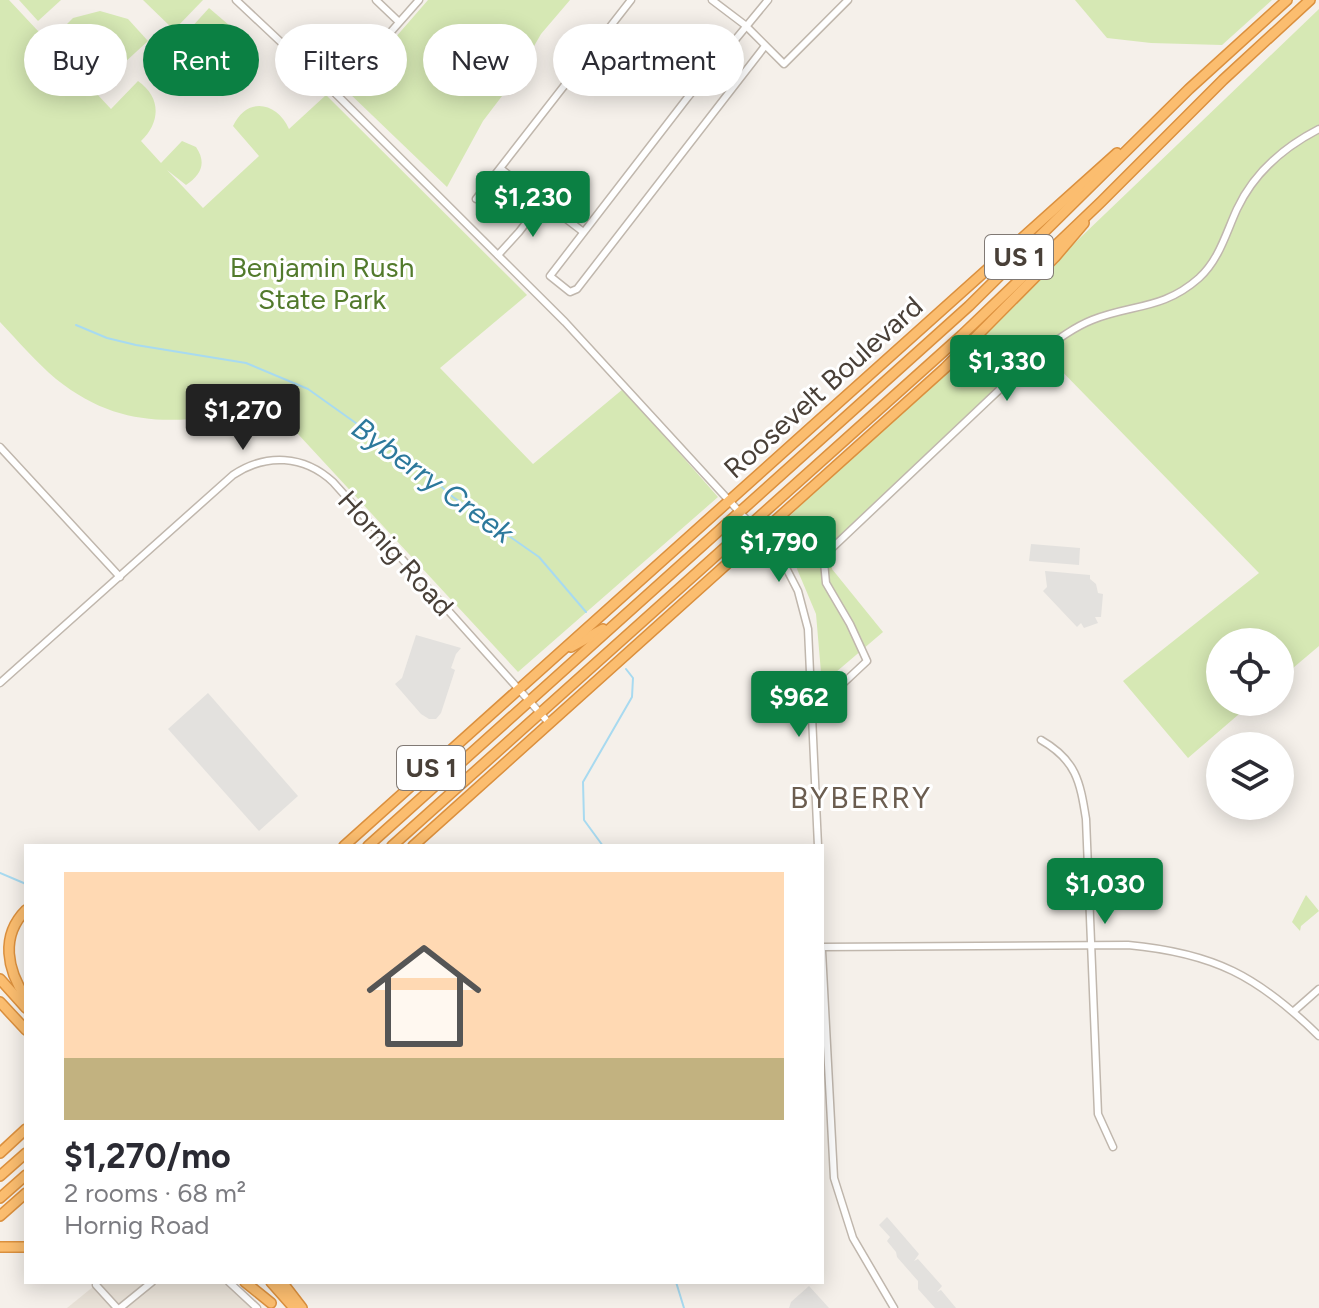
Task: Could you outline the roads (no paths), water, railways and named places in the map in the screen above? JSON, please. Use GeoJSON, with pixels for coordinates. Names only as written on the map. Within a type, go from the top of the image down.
{"type":"FeatureCollection","features":[{"type":"Feature","properties":{"kind":"highway","name":"Roosevelt Boulevard"},"geometry":{"type":"LineString","coordinates":[[370,844],[969,306],[1154,124],[1287,0]]}},
{"type":"Feature","properties":{"kind":"highway","name":"Roosevelt Boulevard"},"geometry":{"type":"LineString","coordinates":[[394,844],[962,335],[1223,80],[1310,0]]}},
{"type":"Feature","properties":{"kind":"highway","name":"Roosevelt Boulevard"},"geometry":{"type":"LineString","coordinates":[[346,844],[1139,133],[1154,124]]}},
{"type":"Feature","properties":{"kind":"highway","name":"Roosevelt Boulevard"},"geometry":{"type":"LineString","coordinates":[[415,844],[968,346],[1055,257],[1101,202]]}},
{"type":"Feature","properties":{"kind":"highway"},"geometry":{"type":"LineString","coordinates":[[555,657],[620,620]]}},
{"type":"Feature","properties":{"kind":"highway"},"geometry":{"type":"LineString","coordinates":[[595,683],[632,631]]}},
{"type":"Feature","properties":{"kind":"highway"},"geometry":{"type":"LineString","coordinates":[[24,913],[15,924],[8,949],[16,983],[24,995]]}},
{"type":"Feature","properties":{"kind":"highway"},"geometry":{"type":"LineString","coordinates":[[0,979],[24,1006]]}},
{"type":"Feature","properties":{"kind":"highway"},"geometry":{"type":"LineString","coordinates":[[0,1002],[24,1028]]}},
{"type":"Feature","properties":{"kind":"highway"},"geometry":{"type":"LineString","coordinates":[[0,1012],[24,1029]]}},
{"type":"Feature","properties":{"kind":"highway"},"geometry":{"type":"LineString","coordinates":[[0,1153],[24,1131]]}},
{"type":"Feature","properties":{"kind":"highway"},"geometry":{"type":"LineString","coordinates":[[0,1147],[13,1141]]}},
{"type":"Feature","properties":{"kind":"highway"},"geometry":{"type":"LineString","coordinates":[[0,1176],[24,1155]]}},
{"type":"Feature","properties":{"kind":"highway"},"geometry":{"type":"LineString","coordinates":[[0,1198],[24,1177]]}},
{"type":"Feature","properties":{"kind":"highway"},"geometry":{"type":"LineString","coordinates":[[0,1216],[24,1195]]}},
{"type":"Feature","properties":{"kind":"highway"},"geometry":{"type":"LineString","coordinates":[[0,1247],[24,1247]]}},
{"type":"Feature","properties":{"kind":"highway"},"geometry":{"type":"LineString","coordinates":[[247,1284],[273,1306]]}},
{"type":"Feature","properties":{"kind":"highway"},"geometry":{"type":"LineString","coordinates":[[256,1284],[273,1306]]}},
{"type":"Feature","properties":{"kind":"highway"},"geometry":{"type":"LineString","coordinates":[[273,1284],[294,1308]]}},
{"type":"Feature","properties":{"kind":"highway"},"geometry":{"type":"LineString","coordinates":[[284,1284],[302,1308]]}},
{"type":"Feature","properties":{"kind":"street"},"geometry":{"type":"LineString","coordinates":[[236,0],[275,37]]}},
{"type":"Feature","properties":{"kind":"street"},"geometry":{"type":"LineString","coordinates":[[376,0],[399,22],[419,0]]}},
{"type":"Feature","properties":{"kind":"street"},"geometry":{"type":"LineString","coordinates":[[476,199],[631,0]]}},
{"type":"Feature","properties":{"kind":"street"},"geometry":{"type":"LineString","coordinates":[[712,0],[745,25],[784,64],[848,0]]}},
{"type":"Feature","properties":{"kind":"street"},"geometry":{"type":"LineString","coordinates":[[765,46],[577,289],[570,292],[550,276],[582,231],[768,0]]}},
{"type":"Feature","properties":{"kind":"street"},"geometry":{"type":"LineString","coordinates":[[338,96],[571,328],[762,533],[785,563],[801,600],[808,629],[818,844]]}},
{"type":"Feature","properties":{"kind":"street"},"geometry":{"type":"LineString","coordinates":[[812,693],[836,690],[867,661],[826,583],[824,562],[830,550],[1052,343],[1094,319],[1152,306],[1200,277],[1219,253],[1250,186],[1287,148],[1319,129]]}},
{"type":"Feature","properties":{"kind":"street"},"geometry":{"type":"LineString","coordinates":[[501,169],[582,231]]}},
{"type":"Feature","properties":{"kind":"street"},"geometry":{"type":"LineString","coordinates":[[498,255],[542,202]]}},
{"type":"Feature","properties":{"kind":"street"},"geometry":{"type":"LineString","coordinates":[[0,447],[120,577]]}},
{"type":"Feature","properties":{"kind":"street","name":"Hornig Road"},"geometry":{"type":"LineString","coordinates":[[0,683],[240,470],[262,461],[294,460],[316,469],[333,482],[549,723]]}},
{"type":"Feature","properties":{"kind":"street"},"geometry":{"type":"LineString","coordinates":[[1041,740],[1065,757],[1073,769],[1086,819],[1098,1114],[1113,1147]]}},
{"type":"Feature","properties":{"kind":"street"},"geometry":{"type":"LineString","coordinates":[[824,949],[1161,948],[1211,960],[1269,990],[1319,1036]]}},
{"type":"Feature","properties":{"kind":"street"},"geometry":{"type":"LineString","coordinates":[[824,987],[834,1178],[853,1238],[894,1308]]}},
{"type":"Feature","properties":{"kind":"street"},"geometry":{"type":"LineString","coordinates":[[1294,1011],[1319,989]]}},
{"type":"Feature","properties":{"kind":"street"},"geometry":{"type":"LineString","coordinates":[[96,1285],[118,1308],[149,1284]]}},
{"type":"Feature","properties":{"kind":"street"},"geometry":{"type":"LineString","coordinates":[[231,1284],[257,1308]]}},
{"type":"Feature","properties":{"kind":"waterway","name":"Byberry Creek"},"geometry":{"type":"LineString","coordinates":[[76,325],[107,338],[136,345],[246,363],[308,389],[539,557],[586,612]]}},
{"type":"Feature","properties":{"kind":"waterway","name":"Byberry Creek"},"geometry":{"type":"LineString","coordinates":[[602,844],[584,820],[583,782],[632,697],[633,678],[626,669]]}},
{"type":"Feature","properties":{"kind":"waterway"},"geometry":{"type":"LineString","coordinates":[[0,873],[24,883]]}},
{"type":"Feature","properties":{"kind":"waterway","name":"Byberry Creek"},"geometry":{"type":"LineString","coordinates":[[677,1284],[684,1308]]}},
{"type":"Feature","properties":{"kind":"district","name":"BYBERRY"},"geometry":{"type":"Point","coordinates":[861,797]}},
{"type":"Feature","properties":{"kind":"park label","name":"Benjamin Rush State Park"},"geometry":{"type":"Point","coordinates":[322,283]}}]}
